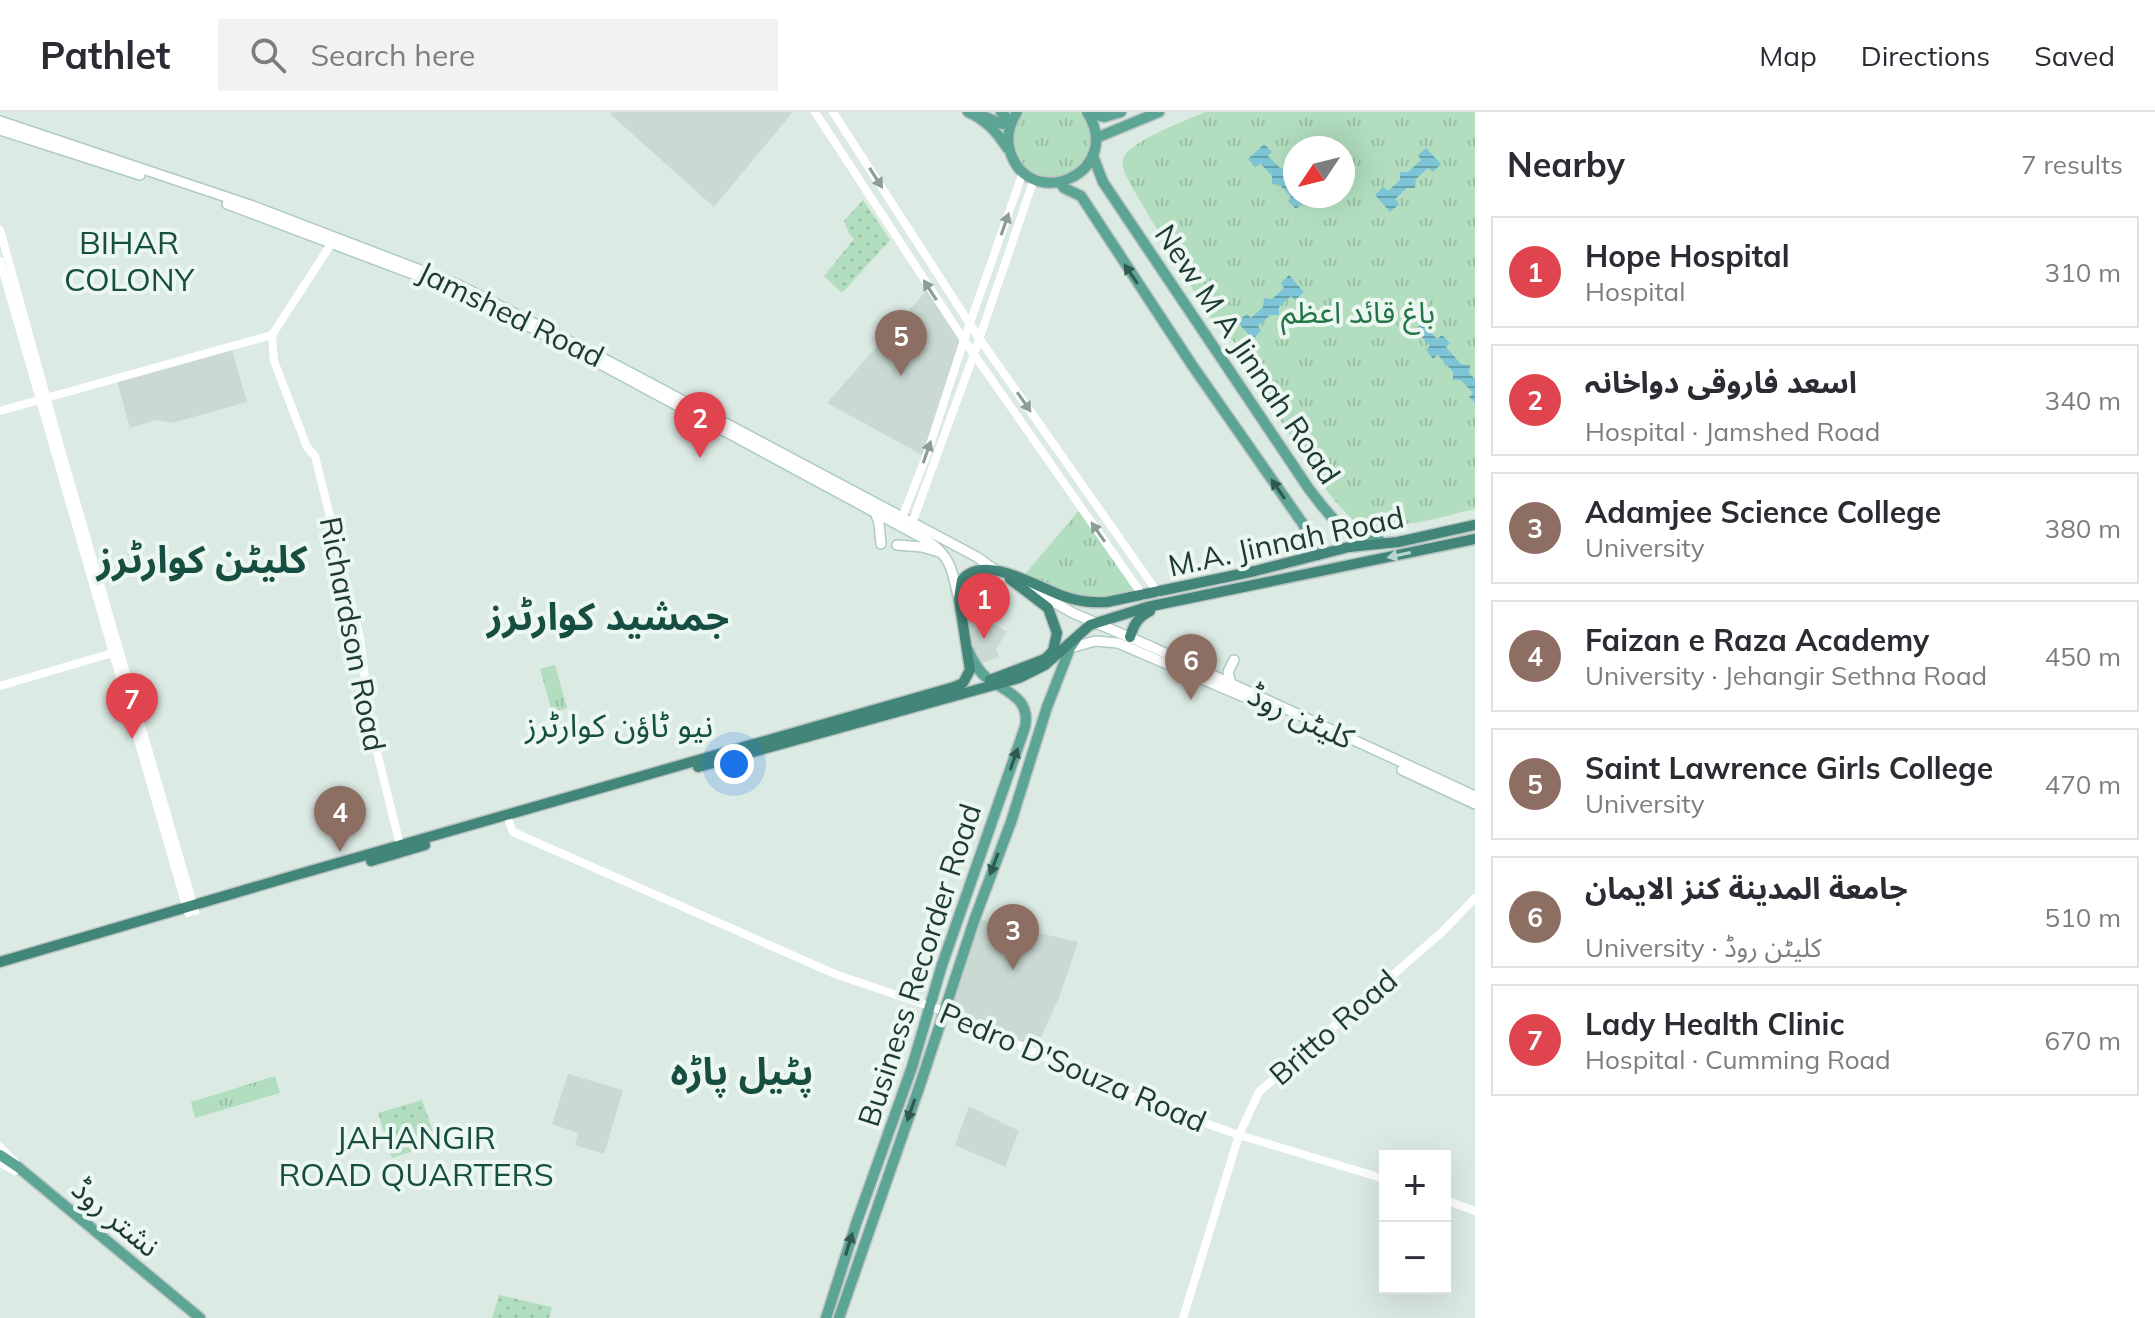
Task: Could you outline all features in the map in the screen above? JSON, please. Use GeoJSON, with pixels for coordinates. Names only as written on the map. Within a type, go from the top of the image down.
{"type":"FeatureCollection","features":[{"type":"Feature","properties":{"kind":"highway","name":"M.A. Jinnah Road"},"geometry":{"type":"LineString","coordinates":[[1028,671],[1045,665],[1097,622],[1394,542],[1475,525]]}},
{"type":"Feature","properties":{"kind":"highway","name":"M.A. Jinnah Road"},"geometry":{"type":"LineString","coordinates":[[997,571],[1066,597],[1092,603],[1107,602],[1318,555],[1475,539]]}},
{"type":"Feature","properties":{"kind":"highway"},"geometry":{"type":"LineString","coordinates":[[0,962],[191,909],[509,821],[956,691],[970,670],[959,599],[962,580],[967,574],[984,569],[997,571],[1048,608],[1054,621],[1057,633],[1053,651],[1028,671],[994,682],[956,691],[400,845],[191,909],[0,968]]}},
{"type":"Feature","properties":{"kind":"highway"},"geometry":{"type":"LineString","coordinates":[[1130,637],[1141,616],[1166,603]]}},
{"type":"Feature","properties":{"kind":"main road"},"geometry":{"type":"LineString","coordinates":[[972,114],[1002,124],[1007,118],[1001,112]]}},
{"type":"Feature","properties":{"kind":"main road"},"geometry":{"type":"LineString","coordinates":[[1010,153],[1009,128],[1017,112]]}},
{"type":"Feature","properties":{"kind":"main road"},"geometry":{"type":"LineString","coordinates":[[1088,113],[1104,117],[1121,112]]}},
{"type":"Feature","properties":{"kind":"main road"},"geometry":{"type":"LineString","coordinates":[[1096,138],[1159,112]]}},
{"type":"Feature","properties":{"kind":"main road"},"geometry":{"type":"LineString","coordinates":[[972,114],[1000,137],[1023,172],[1047,183],[1060,182],[1080,173],[1093,156],[1095,129],[1088,113]]}},
{"type":"Feature","properties":{"kind":"main road","name":"Jamshed Road"},"geometry":{"type":"LineString","coordinates":[[0,121],[253,206],[455,290],[875,512],[900,521]]}},
{"type":"Feature","properties":{"kind":"main road","name":"Jamshed Road"},"geometry":{"type":"LineString","coordinates":[[0,130],[221,201],[457,284],[900,521],[977,557],[997,571]]}},
{"type":"Feature","properties":{"kind":"main road","name":"New M A Jinnah Road"},"geometry":{"type":"LineString","coordinates":[[1093,156],[1103,182],[1274,438],[1338,525],[1349,533],[1359,553]]}},
{"type":"Feature","properties":{"kind":"main road","name":"New M A Jinnah Road"},"geometry":{"type":"LineString","coordinates":[[1060,182],[1064,188],[1081,196],[1192,365],[1303,524],[1318,555]]}},
{"type":"Feature","properties":{"kind":"main road"},"geometry":{"type":"LineString","coordinates":[[875,512],[881,544]]}},
{"type":"Feature","properties":{"kind":"main road","name":"Jamshed Road"},"geometry":{"type":"LineString","coordinates":[[910,526],[945,555]]}},
{"type":"Feature","properties":{"kind":"main road"},"geometry":{"type":"LineString","coordinates":[[1349,533],[1368,540],[1394,542]]}},
{"type":"Feature","properties":{"kind":"main road"},"geometry":{"type":"LineString","coordinates":[[897,545],[922,547],[945,555],[959,599]]}},
{"type":"Feature","properties":{"kind":"main road","name":"کلیٹن روڈ"},"geometry":{"type":"LineString","coordinates":[[997,571],[1073,613],[1475,796]]}},
{"type":"Feature","properties":{"kind":"main road","name":"Business Recorder Road"},"geometry":{"type":"LineString","coordinates":[[839,1318],[993,866],[1011,822],[1047,707],[1070,648],[1080,634]]}},
{"type":"Feature","properties":{"kind":"main road","name":"کلیٹن روڈ"},"geometry":{"type":"LineString","coordinates":[[1057,653],[1095,641],[1118,643],[1265,706],[1475,804]]}},
{"type":"Feature","properties":{"kind":"main road","name":"Business Recorder Road"},"geometry":{"type":"LineString","coordinates":[[826,1318],[912,1067],[942,965],[1025,727],[1026,710],[1011,693],[978,669],[967,647]]}},
{"type":"Feature","properties":{"kind":"main road"},"geometry":{"type":"LineString","coordinates":[[1231,684],[1228,672],[1234,660]]}},
{"type":"Feature","properties":{"kind":"main road","name":"نشتر روڈ"},"geometry":{"type":"LineString","coordinates":[[0,1156],[200,1318]]}},
{"type":"Feature","properties":{"kind":"main road","name":"نشتر روڈ"},"geometry":{"type":"LineString","coordinates":[[16,1167],[191,1318]]}},
{"type":"Feature","properties":{"kind":"street"},"geometry":{"type":"LineString","coordinates":[[815,112],[964,340],[1143,596]]}},
{"type":"Feature","properties":{"kind":"street"},"geometry":{"type":"LineString","coordinates":[[833,112],[979,338],[1158,593]]}},
{"type":"Feature","properties":{"kind":"street"},"geometry":{"type":"LineString","coordinates":[[900,521],[926,457],[1023,172]]}},
{"type":"Feature","properties":{"kind":"street"},"geometry":{"type":"LineString","coordinates":[[910,526],[1034,179]]}},
{"type":"Feature","properties":{"kind":"street"},"geometry":{"type":"LineString","coordinates":[[0,230],[43,398]]}},
{"type":"Feature","properties":{"kind":"street"},"geometry":{"type":"LineString","coordinates":[[0,411],[272,335],[335,241]]}},
{"type":"Feature","properties":{"kind":"street"},"geometry":{"type":"LineString","coordinates":[[0,261],[43,398],[191,909]]}},
{"type":"Feature","properties":{"kind":"street","name":"Richardson Road"},"geometry":{"type":"LineString","coordinates":[[272,335],[274,361],[307,447],[315,456],[338,544],[362,648],[371,728],[400,845]]}},
{"type":"Feature","properties":{"kind":"street"},"geometry":{"type":"LineString","coordinates":[[0,686],[116,652]]}},
{"type":"Feature","properties":{"kind":"street","name":"Pedro D'Souza Road"},"geometry":{"type":"LineString","coordinates":[[509,821],[513,832],[835,974],[944,1011],[1144,1102],[1239,1135],[1379,1177]]}},
{"type":"Feature","properties":{"kind":"street","name":"Britto Road"},"geometry":{"type":"LineString","coordinates":[[1183,1318],[1239,1135],[1259,1092],[1442,932],[1475,898]]}},
{"type":"Feature","properties":{"kind":"street","name":"نشتر روڈ"},"geometry":{"type":"LineString","coordinates":[[0,1147],[16,1167]]}},
{"type":"Feature","properties":{"kind":"street","name":"نشتر روڈ"},"geometry":{"type":"LineString","coordinates":[[0,1163],[16,1167]]}},
{"type":"Feature","properties":{"kind":"street"},"geometry":{"type":"LineString","coordinates":[[1451,1202],[1475,1211]]}},
{"type":"Feature","properties":{"kind":"shaded area"},"geometry":{"type":"Polygon","coordinates":[[[793,112],[714,207],[610,114],[793,112]]]}},
{"type":"Feature","properties":{"kind":"shaded area"},"geometry":{"type":"Polygon","coordinates":[[[929,288],[964,340],[926,457],[827,403],[929,288]]]}},
{"type":"Feature","properties":{"kind":"shaded area"},"geometry":{"type":"Polygon","coordinates":[[[231,346],[247,402],[172,423],[156,420],[130,428],[116,378],[231,346]]]}},
{"type":"Feature","properties":{"kind":"shaded area"},"geometry":{"type":"Polygon","coordinates":[[[978,609],[1007,632],[996,649],[999,657],[976,665],[961,613],[978,609]]]}},
{"type":"Feature","properties":{"kind":"shaded area"},"geometry":{"type":"Polygon","coordinates":[[[975,918],[1078,942],[1059,998],[1034,1052],[945,1011],[975,918]]]}},
{"type":"Feature","properties":{"kind":"shaded area"},"geometry":{"type":"Polygon","coordinates":[[[568,1074],[623,1090],[604,1154],[575,1145],[578,1133],[552,1124],[568,1074]]]}},
{"type":"Feature","properties":{"kind":"shaded area"},"geometry":{"type":"Polygon","coordinates":[[[969,1106],[1019,1131],[1005,1167],[955,1145],[969,1106]]]}},
{"type":"Feature","properties":{"kind":"green space"},"geometry":{"type":"Polygon","coordinates":[[[1023,112],[1079,112],[1088,129],[1089,144],[1084,159],[1074,170],[1060,176],[1046,177],[1031,172],[1014,146],[1014,134],[1023,112]]]}},
{"type":"Feature","properties":{"kind":"green space","name":"باغ قائد اعظم"},"geometry":{"type":"Polygon","coordinates":[[[1205,112],[1475,112],[1475,509],[1416,523],[1369,526],[1347,514],[1332,497],[1248,366],[1252,361],[1208,315],[1130,184],[1123,160],[1135,146],[1205,112]]]}},
{"type":"Feature","properties":{"kind":"green space"},"geometry":{"type":"Polygon","coordinates":[[[863,200],[890,240],[842,293],[824,276],[854,239],[844,221],[863,200]]]}},
{"type":"Feature","properties":{"kind":"green space"},"geometry":{"type":"Polygon","coordinates":[[[1080,509],[1143,596],[1092,603],[1021,579],[1080,509]]]}},
{"type":"Feature","properties":{"kind":"green space"},"geometry":{"type":"Polygon","coordinates":[[[555,665],[567,708],[552,712],[540,669],[555,665]]]}},
{"type":"Feature","properties":{"kind":"green space"},"geometry":{"type":"Polygon","coordinates":[[[275,1076],[280,1093],[195,1118],[191,1102],[275,1076]]]}},
{"type":"Feature","properties":{"kind":"green space"},"geometry":{"type":"Polygon","coordinates":[[[422,1100],[437,1143],[392,1158],[378,1113],[422,1100]]]}},
{"type":"Feature","properties":{"kind":"green space"},"geometry":{"type":"Polygon","coordinates":[[[499,1295],[552,1307],[549,1318],[492,1318],[499,1295]]]}},
{"type":"Feature","properties":{"kind":"water"},"geometry":{"type":"Polygon","coordinates":[[[1264,144],[1272,152],[1268,156],[1283,168],[1283,188],[1272,184],[1272,176],[1260,163],[1255,167],[1248,159],[1264,144]]]}},
{"type":"Feature","properties":{"kind":"water"},"geometry":{"type":"Polygon","coordinates":[[[1426,148],[1441,164],[1433,172],[1428,168],[1416,179],[1415,188],[1407,188],[1395,199],[1399,204],[1390,212],[1375,195],[1383,187],[1388,191],[1400,180],[1400,172],[1408,172],[1421,160],[1418,155],[1426,148]]]}},
{"type":"Feature","properties":{"kind":"water"},"geometry":{"type":"Polygon","coordinates":[[[1289,275],[1304,292],[1295,300],[1291,296],[1279,307],[1279,315],[1270,315],[1258,326],[1261,331],[1253,339],[1237,322],[1247,314],[1251,318],[1263,307],[1264,298],[1272,299],[1284,288],[1281,283],[1289,275]]]}},
{"type":"Feature","properties":{"kind":"water"},"geometry":{"type":"Polygon","coordinates":[[[1422,323],[1437,339],[1442,335],[1450,343],[1446,347],[1461,364],[1470,365],[1469,373],[1475,379],[1475,403],[1469,397],[1473,393],[1461,380],[1453,380],[1453,372],[1438,355],[1433,359],[1426,350],[1430,346],[1415,330],[1422,323]]]}},
{"type":"Feature","properties":{"kind":"place","name":"Saint Lawrence Girls College"},"geometry":{"type":"Point","coordinates":[901,376]}},
{"type":"Feature","properties":{"kind":"place","name":"اسعد فاروقی دواخانہ"},"geometry":{"type":"Point","coordinates":[700,458]}},
{"type":"Feature","properties":{"kind":"place","name":"Hope Hospital"},"geometry":{"type":"Point","coordinates":[984,639]}},
{"type":"Feature","properties":{"kind":"place","name":"جامعة المدينة كنز الايمان"},"geometry":{"type":"Point","coordinates":[1191,700]}},
{"type":"Feature","properties":{"kind":"place","name":"Lady Health Clinic"},"geometry":{"type":"Point","coordinates":[132,739]}},
{"type":"Feature","properties":{"kind":"place","name":"Faizan e Raza Academy"},"geometry":{"type":"Point","coordinates":[340,852]}},
{"type":"Feature","properties":{"kind":"place","name":"Adamjee Science College"},"geometry":{"type":"Point","coordinates":[1013,970]}},
{"type":"Feature","properties":{"kind":"district","name":"BIHAR COLONY"},"geometry":{"type":"Point","coordinates":[129,260]}},
{"type":"Feature","properties":{"kind":"district","name":"کلیٹن کوارٹرز"},"geometry":{"type":"Point","coordinates":[202,559]}},
{"type":"Feature","properties":{"kind":"district","name":"جمشید کوارٹرز"},"geometry":{"type":"Point","coordinates":[608,616]}},
{"type":"Feature","properties":{"kind":"district","name":"نیو ٹاؤن کوارٹرز"},"geometry":{"type":"Point","coordinates":[619,725]}},
{"type":"Feature","properties":{"kind":"district","name":"پٹیل پاڑہ"},"geometry":{"type":"Point","coordinates":[742,1071]}},
{"type":"Feature","properties":{"kind":"district","name":"JAHANGIR ROAD QUARTERS"},"geometry":{"type":"Point","coordinates":[416,1156]}}]}
